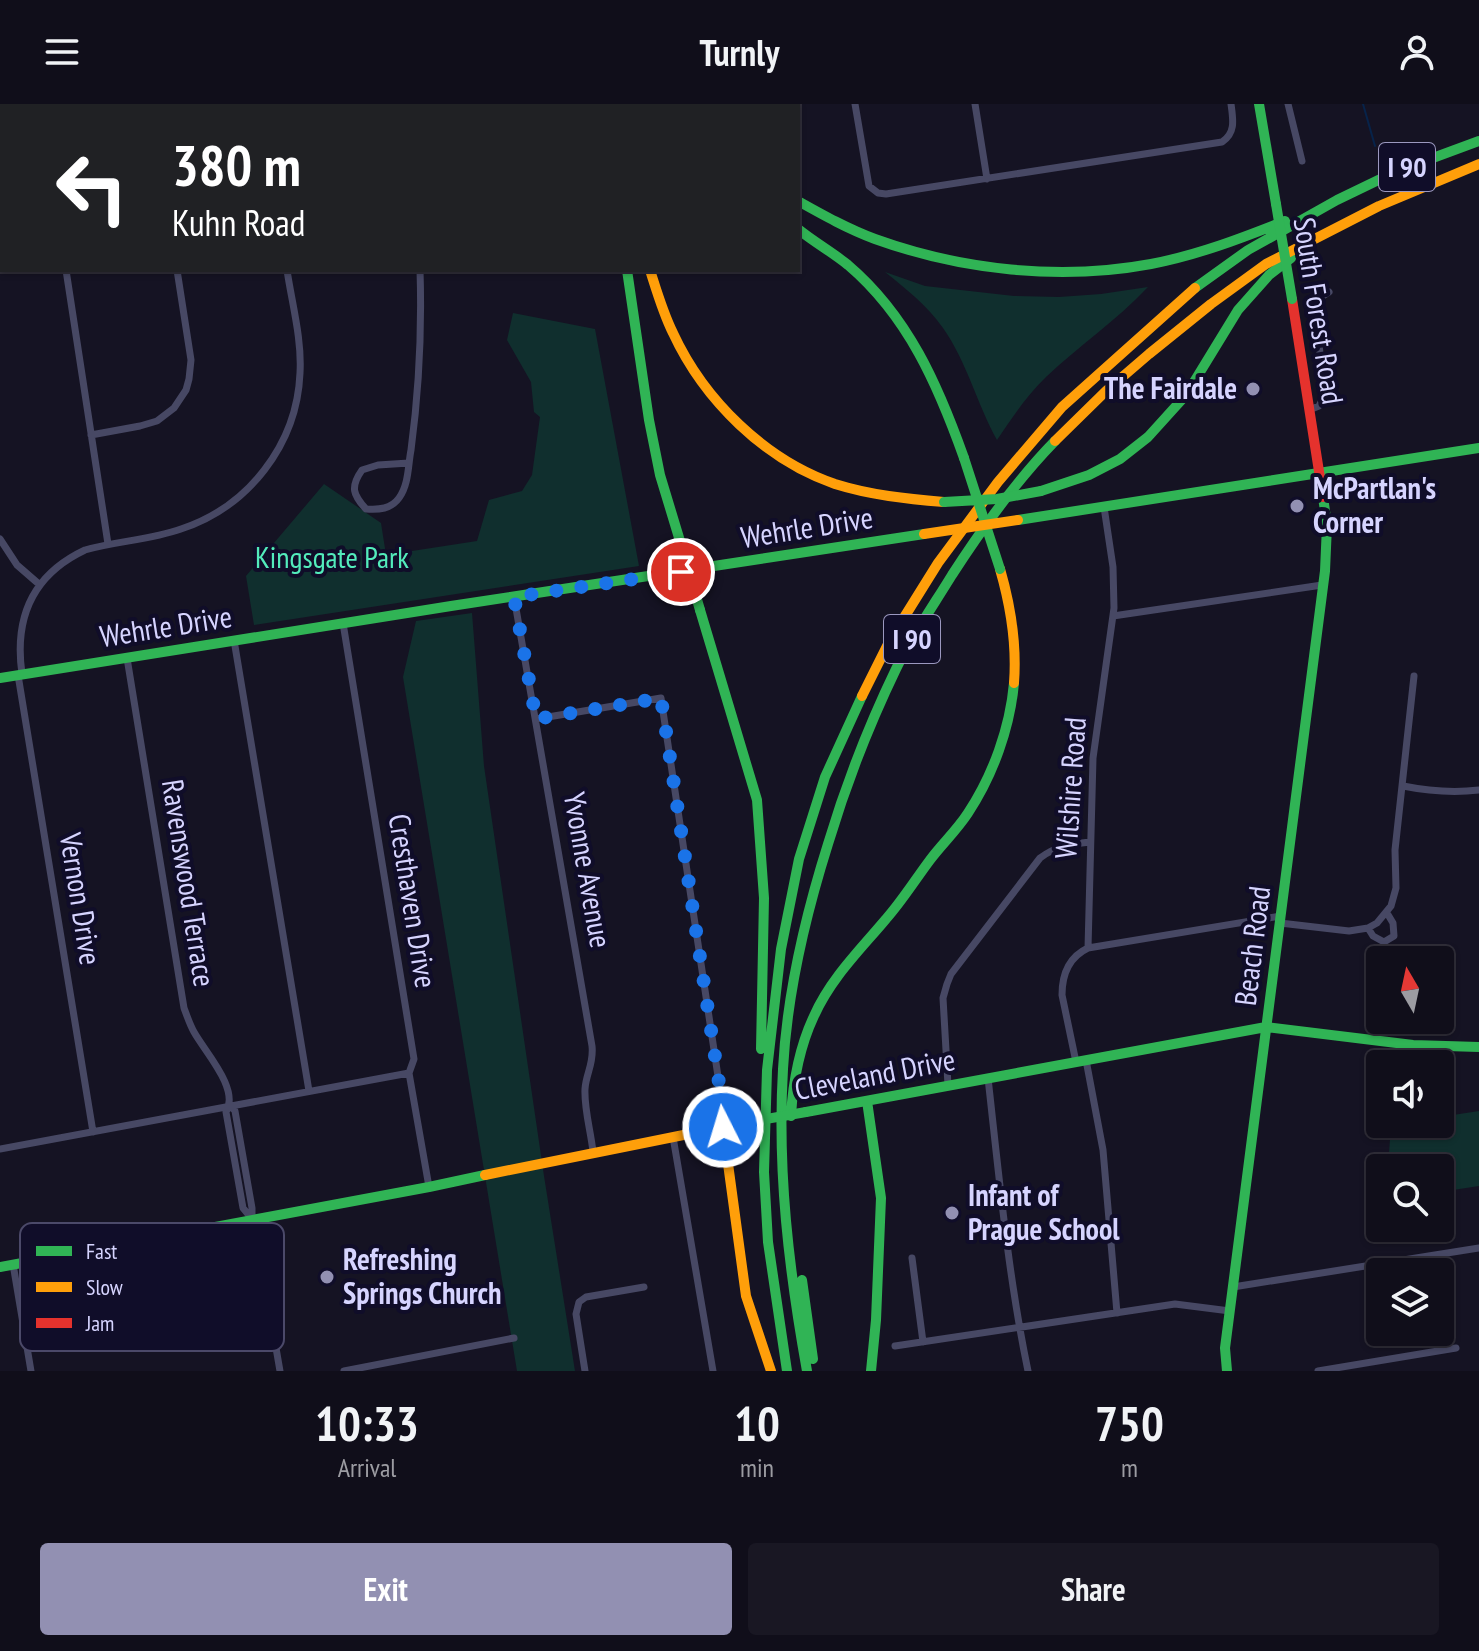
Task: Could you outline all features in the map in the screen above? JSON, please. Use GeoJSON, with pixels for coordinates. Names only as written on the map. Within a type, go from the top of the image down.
{"type":"FeatureCollection","features":[{"type":"Feature","properties":{"kind":"main road","name":"South Forest Road"},"geometry":{"type":"LineString","coordinates":[[1259,104],[1327,527]]}},
{"type":"Feature","properties":{"kind":"main road","name":"I 90"},"geometry":{"type":"LineString","coordinates":[[787,1371],[768,1242],[764,1172],[767,1070],[781,949],[799,859],[825,777],[890,640],[938,563],[998,482],[1062,407],[1193,290],[1248,250],[1337,200],[1395,172],[1479,141]]}},
{"type":"Feature","properties":{"kind":"main road","name":"I 90"},"geometry":{"type":"LineString","coordinates":[[807,1371],[788,1252],[781,1159],[787,1026],[796,963],[828,844],[865,740],[896,668],[920,624],[966,553],[1023,475],[1140,360],[1268,263],[1363,213],[1479,164]]}},
{"type":"Feature","properties":{"kind":"main road"},"geometry":{"type":"LineString","coordinates":[[800,202],[851,230],[948,260],[994,267],[1091,271],[1133,267],[1204,252],[1337,200]]}},
{"type":"Feature","properties":{"kind":"main road"},"geometry":{"type":"LineString","coordinates":[[800,230],[848,266],[882,299],[923,355],[964,458],[1000,569],[1015,637],[1014,684],[1004,737],[989,773],[968,813],[884,923],[850,958],[823,996],[798,1056],[792,1093],[790,1156],[794,1223],[815,1371]]}},
{"type":"Feature","properties":{"kind":"main road"},"geometry":{"type":"LineString","coordinates":[[650,272],[671,331],[688,363],[722,408],[759,441],[786,460],[820,477],[898,498],[944,502],[997,499],[1041,491],[1089,475],[1120,459],[1148,437],[1186,395],[1248,298],[1269,275],[1318,237]]}},
{"type":"Feature","properties":{"kind":"main road"},"geometry":{"type":"LineString","coordinates":[[627,272],[660,475],[757,800],[764,898],[761,1066],[765,1111]]}},
{"type":"Feature","properties":{"kind":"main road","name":"Wehrle Drive"},"geometry":{"type":"LineString","coordinates":[[0,678],[1479,448]]}},
{"type":"Feature","properties":{"kind":"main road","name":"Beach Road"},"geometry":{"type":"LineString","coordinates":[[1227,1371],[1225,1355],[1230,1311],[1327,527]]}},
{"type":"Feature","properties":{"kind":"main road","name":"Cleveland Drive"},"geometry":{"type":"LineString","coordinates":[[231,1223],[429,1187],[738,1124],[1266,1027],[1408,1045],[1479,1047]]}},
{"type":"Feature","properties":{"kind":"main road"},"geometry":{"type":"LineString","coordinates":[[867,1101],[881,1198],[871,1371]]}},
{"type":"Feature","properties":{"kind":"main road"},"geometry":{"type":"LineString","coordinates":[[723,1127],[746,1296],[771,1371]]}},
{"type":"Feature","properties":{"kind":"main road","name":"Cleveland Drive"},"geometry":{"type":"LineString","coordinates":[[0,1267],[20,1263]]}},
{"type":"Feature","properties":{"kind":"street"},"geometry":{"type":"LineString","coordinates":[[855,104],[869,186],[878,193],[1222,142],[1232,130],[1231,104]]}},
{"type":"Feature","properties":{"kind":"street"},"geometry":{"type":"LineString","coordinates":[[975,104],[987,179]]}},
{"type":"Feature","properties":{"kind":"street"},"geometry":{"type":"LineString","coordinates":[[1288,104],[1302,161]]}},
{"type":"Feature","properties":{"kind":"street"},"geometry":{"type":"LineString","coordinates":[[66,272],[108,544]]}},
{"type":"Feature","properties":{"kind":"street"},"geometry":{"type":"LineString","coordinates":[[91,435],[157,421],[174,408],[186,390],[191,360],[177,272]]}},
{"type":"Feature","properties":{"kind":"street"},"geometry":{"type":"LineString","coordinates":[[0,539],[17,565],[40,585],[51,572],[85,550],[169,533],[208,518],[248,490],[273,458],[290,426],[295,408],[300,373],[299,349],[287,272]]}},
{"type":"Feature","properties":{"kind":"street"},"geometry":{"type":"LineString","coordinates":[[409,463],[378,465],[362,470],[354,481],[356,498],[366,509],[383,510],[398,500],[406,485],[409,463],[417,402],[420,370],[420,272]]}},
{"type":"Feature","properties":{"kind":"street"},"geometry":{"type":"LineString","coordinates":[[1309,410],[1319,406],[1324,396],[1315,301],[1329,292]]}},
{"type":"Feature","properties":{"kind":"street","name":"Wilshire Road"},"geometry":{"type":"LineString","coordinates":[[1088,948],[1093,758],[1113,616],[1113,567],[1104,507]]}},
{"type":"Feature","properties":{"kind":"street","name":"Vernon Drive"},"geometry":{"type":"LineString","coordinates":[[40,585],[22,625],[20,675],[93,1132]]}},
{"type":"Feature","properties":{"kind":"street"},"geometry":{"type":"LineString","coordinates":[[1113,616],[1322,585]]}},
{"type":"Feature","properties":{"kind":"street","name":"Yvonne Avenue"},"geometry":{"type":"LineString","coordinates":[[514,597],[592,1046],[593,1063],[585,1093],[593,1152]]}},
{"type":"Feature","properties":{"kind":"street","name":"Cresthaven Drive"},"geometry":{"type":"LineString","coordinates":[[343,623],[414,1059],[409,1073],[429,1187]]}},
{"type":"Feature","properties":{"kind":"street"},"geometry":{"type":"LineString","coordinates":[[234,640],[309,1091]]}},
{"type":"Feature","properties":{"kind":"street","name":"Ravenswood Terrace"},"geometry":{"type":"LineString","coordinates":[[127,658],[184,1008],[193,1030],[218,1070],[230,1105],[235,1110],[252,1219]]}},
{"type":"Feature","properties":{"kind":"street"},"geometry":{"type":"LineString","coordinates":[[1117,1313],[1103,1150],[1062,995],[1064,975],[1075,956],[1088,948],[1280,920],[1349,931],[1377,923],[1387,913],[1396,888],[1395,850],[1414,676]]}},
{"type":"Feature","properties":{"kind":"street"},"geometry":{"type":"LineString","coordinates":[[536,719],[661,698],[723,1127]]}},
{"type":"Feature","properties":{"kind":"street"},"geometry":{"type":"LineString","coordinates":[[1403,786],[1426,790],[1479,790]]}},
{"type":"Feature","properties":{"kind":"street"},"geometry":{"type":"LineString","coordinates":[[948,1085],[943,998],[951,974],[1040,858],[1064,845],[1090,842]]}},
{"type":"Feature","properties":{"kind":"street"},"geometry":{"type":"LineString","coordinates":[[1368,928],[1373,936],[1384,942],[1394,936],[1393,923],[1387,913]]}},
{"type":"Feature","properties":{"kind":"street"},"geometry":{"type":"LineString","coordinates":[[0,1149],[409,1073]]}},
{"type":"Feature","properties":{"kind":"street"},"geometry":{"type":"LineString","coordinates":[[988,1078],[1019,1328],[1028,1371]]}},
{"type":"Feature","properties":{"kind":"street","name":"Ravenswood Terrace"},"geometry":{"type":"LineString","coordinates":[[230,1105],[226,1112],[243,1210],[252,1219]]}},
{"type":"Feature","properties":{"kind":"street"},"geometry":{"type":"LineString","coordinates":[[673,1137],[713,1371]]}},
{"type":"Feature","properties":{"kind":"street"},"geometry":{"type":"LineString","coordinates":[[234,1160],[244,1158]]}},
{"type":"Feature","properties":{"kind":"street"},"geometry":{"type":"LineString","coordinates":[[252,1219],[253,1223]]}},
{"type":"Feature","properties":{"kind":"street"},"geometry":{"type":"LineString","coordinates":[[1233,1287],[1479,1248]]}},
{"type":"Feature","properties":{"kind":"street"},"geometry":{"type":"LineString","coordinates":[[912,1258],[923,1342]]}},
{"type":"Feature","properties":{"kind":"street"},"geometry":{"type":"LineString","coordinates":[[13,1264],[20,1306]]}},
{"type":"Feature","properties":{"kind":"street"},"geometry":{"type":"LineString","coordinates":[[585,1371],[576,1314],[579,1302],[586,1297],[644,1287]]}},
{"type":"Feature","properties":{"kind":"street"},"geometry":{"type":"LineString","coordinates":[[895,1346],[1175,1304],[1230,1311]]}},
{"type":"Feature","properties":{"kind":"street"},"geometry":{"type":"LineString","coordinates":[[344,1371],[514,1338]]}},
{"type":"Feature","properties":{"kind":"street"},"geometry":{"type":"LineString","coordinates":[[1318,1371],[1456,1348]]}},
{"type":"Feature","properties":{"kind":"street"},"geometry":{"type":"LineString","coordinates":[[28,1351],[31,1371]]}},
{"type":"Feature","properties":{"kind":"street"},"geometry":{"type":"LineString","coordinates":[[277,1351],[280,1371]]}},
{"type":"Feature","properties":{"kind":"green space"},"geometry":{"type":"Polygon","coordinates":[[[885,272],[925,286],[1014,296],[1059,297],[1148,287],[1039,384],[997,440],[959,355],[943,328],[923,305],[885,272]]]}},
{"type":"Feature","properties":{"kind":"green space","name":"Kingsgate Park"},"geometry":{"type":"Polygon","coordinates":[[[513,313],[595,329],[639,566],[254,625],[246,576],[324,484],[381,523],[386,555],[477,541],[489,500],[522,491],[532,475],[540,417],[534,412],[531,382],[507,340],[513,313]]]}},
{"type":"Feature","properties":{"kind":"green space"},"geometry":{"type":"Polygon","coordinates":[[[472,613],[484,766],[575,1371],[517,1371],[403,677],[416,621],[472,613]]]}},
{"type":"Feature","properties":{"kind":"green space"},"geometry":{"type":"Polygon","coordinates":[[[1479,1111],[1479,1186],[1454,1190],[1454,1154],[1389,1154],[1390,1138],[1454,1138],[1454,1115],[1479,1111]]]}},
{"type":"Feature","properties":{"kind":"waterway"},"geometry":{"type":"LineString","coordinates":[[1363,104],[1375,146]]}},
{"type":"Feature","properties":{"kind":"traffic: fast"},"geometry":{"type":"LineString","coordinates":[[1259,104],[1276,204]]}},
{"type":"Feature","properties":{"kind":"traffic: fast"},"geometry":{"type":"LineString","coordinates":[[1195,288],[1248,250],[1337,200],[1395,172],[1479,141]]}},
{"type":"Feature","properties":{"kind":"traffic: fast"},"geometry":{"type":"LineString","coordinates":[[800,202],[855,231],[908,250],[976,265],[1046,272],[1082,272],[1151,264],[1203,251],[1285,221]]}},
{"type":"Feature","properties":{"kind":"traffic: fast"},"geometry":{"type":"LineString","coordinates":[[1276,204],[1292,299]]}},
{"type":"Feature","properties":{"kind":"traffic: fast"},"geometry":{"type":"LineString","coordinates":[[800,230],[848,265],[888,306],[932,378],[964,458]]}},
{"type":"Feature","properties":{"kind":"traffic: fast"},"geometry":{"type":"LineString","coordinates":[[1041,491],[1089,475],[1120,459],[1148,437],[1186,395],[1238,310],[1269,275],[1291,258]]}},
{"type":"Feature","properties":{"kind":"traffic: fast"},"geometry":{"type":"LineString","coordinates":[[627,272],[649,420],[660,475],[680,541]]}},
{"type":"Feature","properties":{"kind":"traffic: fast"},"geometry":{"type":"LineString","coordinates":[[807,1371],[786,1221],[782,1107],[788,1012],[812,899],[850,777],[902,657],[988,522],[1026,472],[1055,441]]}},
{"type":"Feature","properties":{"kind":"traffic: fast"},"geometry":{"type":"LineString","coordinates":[[1018,520],[1479,448]]}},
{"type":"Feature","properties":{"kind":"traffic: fast"},"geometry":{"type":"LineString","coordinates":[[964,458],[1000,569]]}},
{"type":"Feature","properties":{"kind":"traffic: fast"},"geometry":{"type":"LineString","coordinates":[[944,502],[997,499],[1041,491]]}},
{"type":"Feature","properties":{"kind":"traffic: fast"},"geometry":{"type":"LineString","coordinates":[[1227,1371],[1225,1348],[1325,571],[1327,525],[1323,497]]}},
{"type":"Feature","properties":{"kind":"traffic: fast"},"geometry":{"type":"LineString","coordinates":[[0,678],[924,534]]}},
{"type":"Feature","properties":{"kind":"traffic: fast"},"geometry":{"type":"LineString","coordinates":[[680,541],[700,610]]}},
{"type":"Feature","properties":{"kind":"traffic: fast"},"geometry":{"type":"LineString","coordinates":[[700,610],[757,800],[764,898],[761,1049]]}},
{"type":"Feature","properties":{"kind":"traffic: fast"},"geometry":{"type":"LineString","coordinates":[[791,1116],[801,1052],[821,1002],[837,977],[898,905],[977,798],[1004,734],[1014,683]]}},
{"type":"Feature","properties":{"kind":"traffic: fast"},"geometry":{"type":"LineString","coordinates":[[787,1371],[768,1242],[764,1172],[767,1070],[781,949],[799,859],[825,777],[862,696]]}},
{"type":"Feature","properties":{"kind":"traffic: fast"},"geometry":{"type":"LineString","coordinates":[[806,1112],[1266,1027],[1413,1045],[1479,1047]]}},
{"type":"Feature","properties":{"kind":"traffic: fast"},"geometry":{"type":"LineString","coordinates":[[867,1101],[881,1198],[871,1371]]}},
{"type":"Feature","properties":{"kind":"traffic: fast"},"geometry":{"type":"LineString","coordinates":[[738,1124],[806,1112]]}},
{"type":"Feature","properties":{"kind":"traffic: fast"},"geometry":{"type":"LineString","coordinates":[[236,1223],[485,1175]]}},
{"type":"Feature","properties":{"kind":"traffic: fast"},"geometry":{"type":"LineString","coordinates":[[0,1267],[20,1263]]}},
{"type":"Feature","properties":{"kind":"traffic: fast"},"geometry":{"type":"LineString","coordinates":[[802,1280],[813,1359]]}},
{"type":"Feature","properties":{"kind":"traffic: slow"},"geometry":{"type":"LineString","coordinates":[[1055,441],[1149,354],[1266,264],[1379,206],[1479,164]]}},
{"type":"Feature","properties":{"kind":"traffic: slow"},"geometry":{"type":"LineString","coordinates":[[651,272],[666,318],[686,358],[719,404],[761,443],[785,460],[835,484],[889,496],[944,502]]}},
{"type":"Feature","properties":{"kind":"traffic: slow"},"geometry":{"type":"LineString","coordinates":[[862,696],[890,640],[938,563],[998,482],[1062,407],[1195,288]]}},
{"type":"Feature","properties":{"kind":"traffic: slow"},"geometry":{"type":"LineString","coordinates":[[924,534],[1018,520]]}},
{"type":"Feature","properties":{"kind":"traffic: slow"},"geometry":{"type":"LineString","coordinates":[[1000,569],[1012,625],[1014,683]]}},
{"type":"Feature","properties":{"kind":"traffic: slow"},"geometry":{"type":"LineString","coordinates":[[485,1175],[738,1124]]}},
{"type":"Feature","properties":{"kind":"traffic: slow"},"geometry":{"type":"LineString","coordinates":[[723,1127],[746,1296],[771,1371]]}},
{"type":"Feature","properties":{"kind":"traffic: jam"},"geometry":{"type":"LineString","coordinates":[[1292,299],[1323,497]]}},
{"type":"Feature","properties":{"kind":"place","name":"The Fairdale"},"geometry":{"type":"Point","coordinates":[1253,389]}},
{"type":"Feature","properties":{"kind":"place","name":"McPartlan's Corner"},"geometry":{"type":"Point","coordinates":[1297,506]}},
{"type":"Feature","properties":{"kind":"place","name":"Infant of Prague School"},"geometry":{"type":"Point","coordinates":[952,1213]}},
{"type":"Feature","properties":{"kind":"place","name":"Refreshing Springs Church"},"geometry":{"type":"Point","coordinates":[327,1277]}},
{"type":"Feature","properties":{"kind":"route"},"geometry":{"type":"LineString","coordinates":[[681,572],[514,597],[536,719],[661,698],[723,1127]]}}]}
